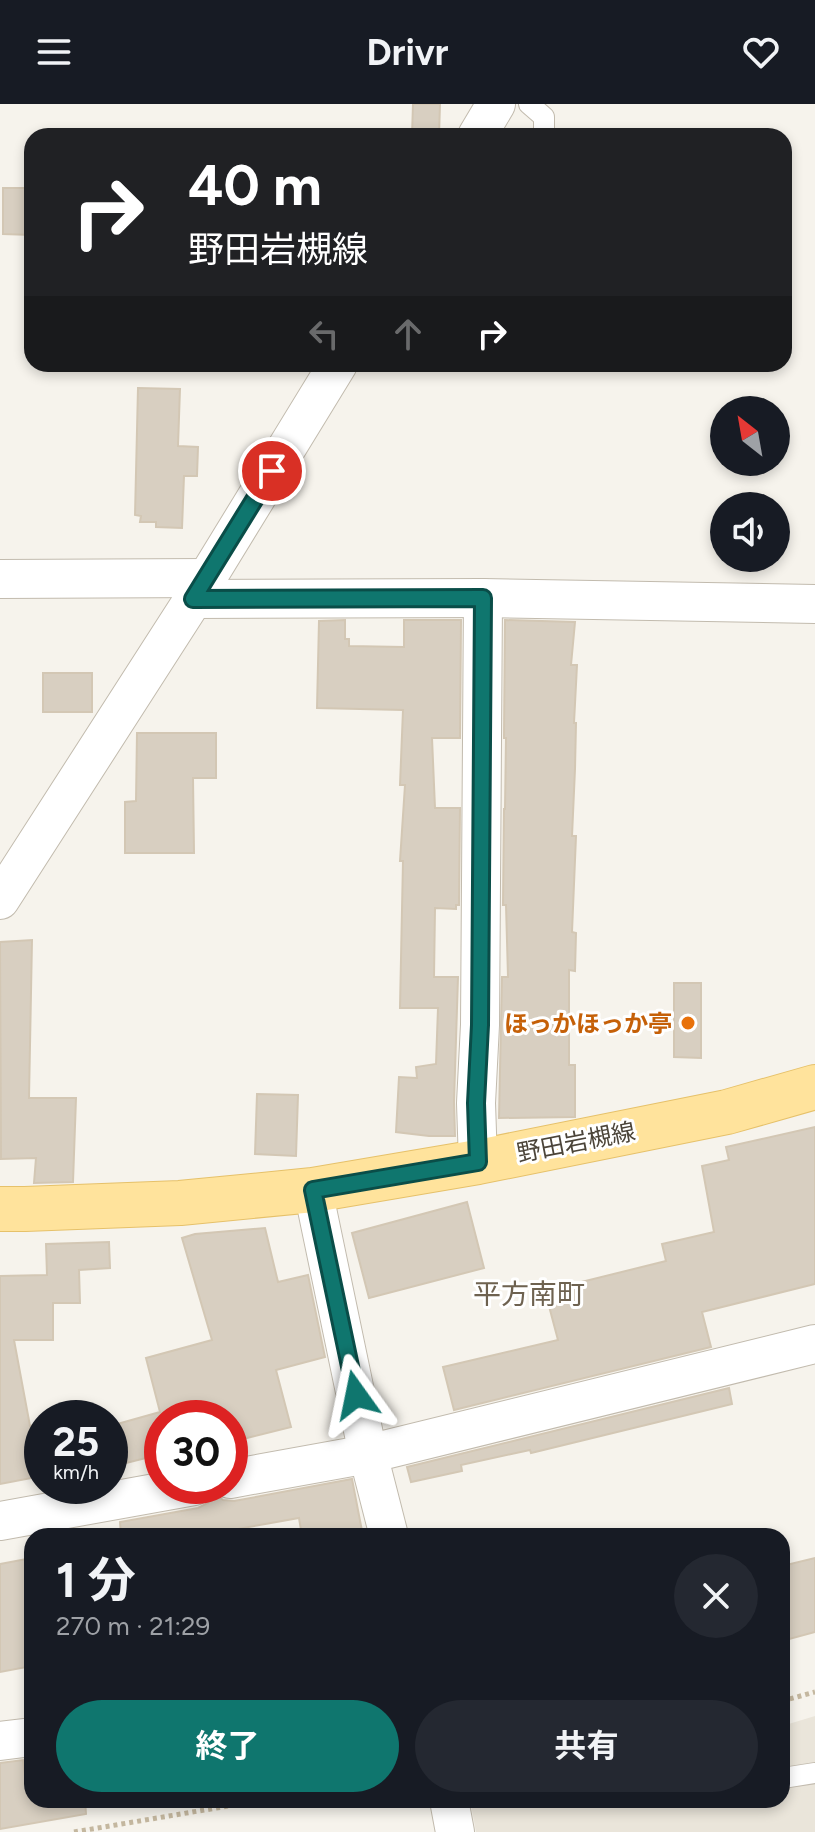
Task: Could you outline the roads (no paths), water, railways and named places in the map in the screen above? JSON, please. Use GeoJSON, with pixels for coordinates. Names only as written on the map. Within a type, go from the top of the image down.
{"type":"FeatureCollection","features":[{"type":"Feature","properties":{"kind":"main road","name":"野田岩槻線"},"geometry":{"type":"LineString","coordinates":[[0,1209],[180,1203],[313,1190],[478,1162],[727,1112],[815,1087]]}},
{"type":"Feature","properties":{"kind":"street"},"geometry":{"type":"LineString","coordinates":[[482,128],[496,104]]}},
{"type":"Feature","properties":{"kind":"street"},"geometry":{"type":"LineString","coordinates":[[0,900],[200,589],[333,372]]}},
{"type":"Feature","properties":{"kind":"street"},"geometry":{"type":"LineString","coordinates":[[0,579],[483,598],[815,604]]}},
{"type":"Feature","properties":{"kind":"street"},"geometry":{"type":"LineString","coordinates":[[478,1162],[476,1103],[480,1025],[483,598]]}},
{"type":"Feature","properties":{"kind":"street"},"geometry":{"type":"LineString","coordinates":[[313,1190],[368,1454],[387,1528]]}},
{"type":"Feature","properties":{"kind":"street"},"geometry":{"type":"LineString","coordinates":[[248,1476],[368,1454],[815,1344]]}},
{"type":"Feature","properties":{"kind":"street"},"geometry":{"type":"LineString","coordinates":[[0,1521],[144,1495]]}},
{"type":"Feature","properties":{"kind":"street"},"geometry":{"type":"LineString","coordinates":[[0,1741],[24,1738]]}},
{"type":"Feature","properties":{"kind":"street"},"geometry":{"type":"LineString","coordinates":[[450,1808],[455,1832]]}},
{"type":"Feature","properties":{"kind":"lane"},"geometry":{"type":"LineString","coordinates":[[529,104],[544,117],[544,128]]}},
{"type":"Feature","properties":{"kind":"lane"},"geometry":{"type":"LineString","coordinates":[[790,1777],[815,1773]]}},
{"type":"Feature","properties":{"kind":"place","name":"ほっかほっか亭"},"geometry":{"type":"Point","coordinates":[688,1023]}},
{"type":"Feature","properties":{"kind":"district","name":"平方南町"},"geometry":{"type":"Point","coordinates":[529,1294]}}]}
